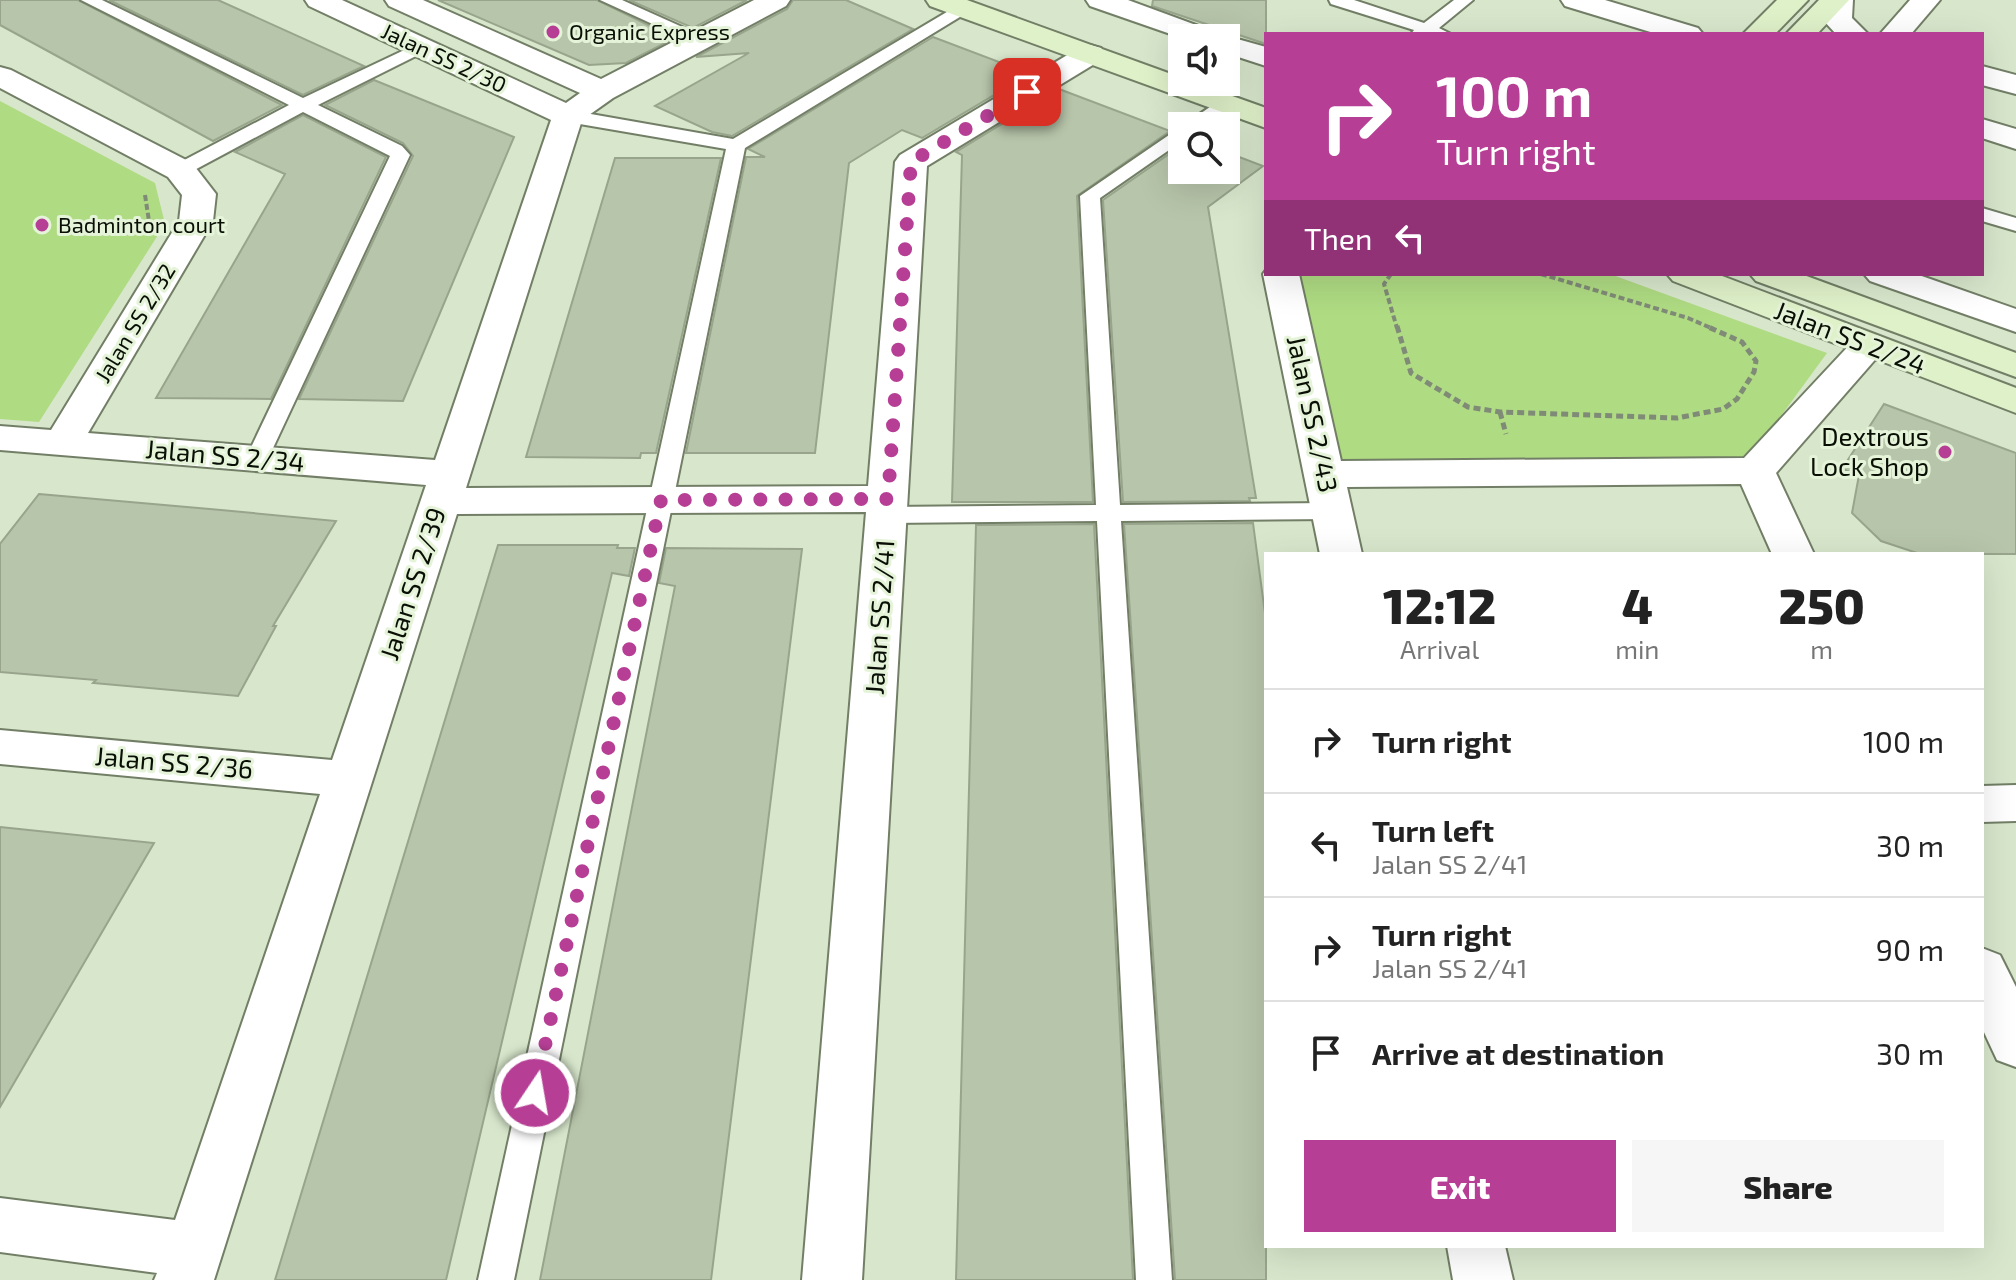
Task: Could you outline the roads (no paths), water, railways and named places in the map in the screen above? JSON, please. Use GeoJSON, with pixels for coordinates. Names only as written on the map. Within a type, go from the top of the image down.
{"type":"FeatureCollection","features":[{"type":"Feature","properties":{"kind":"main road"},"geometry":{"type":"LineString","coordinates":[[997,0],[1168,61]]}},
{"type":"Feature","properties":{"kind":"main road"},"geometry":{"type":"LineString","coordinates":[[1760,32],[1792,0]]}},
{"type":"Feature","properties":{"kind":"main road"},"geometry":{"type":"LineString","coordinates":[[1803,32],[1837,0]]}},
{"type":"Feature","properties":{"kind":"main road"},"geometry":{"type":"LineString","coordinates":[[951,4],[1090,54],[1168,76]]}},
{"type":"Feature","properties":{"kind":"main road"},"geometry":{"type":"LineString","coordinates":[[1240,94],[1264,96]]}},
{"type":"Feature","properties":{"kind":"main road"},"geometry":{"type":"LineString","coordinates":[[1230,96],[1264,118]]}},
{"type":"Feature","properties":{"kind":"main road","name":"Jalan SS 2/24"},"geometry":{"type":"LineString","coordinates":[[1690,276],[2016,401]]}},
{"type":"Feature","properties":{"kind":"main road","name":"Jalan SS 2/24"},"geometry":{"type":"LineString","coordinates":[[1773,276],[2016,366]]}},
{"type":"Feature","properties":{"kind":"street","name":"Jalan SS 2/30"},"geometry":{"type":"LineString","coordinates":[[319,0],[423,48],[585,103]]}},
{"type":"Feature","properties":{"kind":"street"},"geometry":{"type":"LineString","coordinates":[[399,0],[585,103],[776,0]]}},
{"type":"Feature","properties":{"kind":"street"},"geometry":{"type":"LineString","coordinates":[[1100,0],[1169,24]]}},
{"type":"Feature","properties":{"kind":"street"},"geometry":{"type":"LineString","coordinates":[[1575,0],[1681,32]]}},
{"type":"Feature","properties":{"kind":"street"},"geometry":{"type":"LineString","coordinates":[[1837,0],[1837,20],[1851,32]]}},
{"type":"Feature","properties":{"kind":"street"},"geometry":{"type":"LineString","coordinates":[[1897,32],[1926,0]]}},
{"type":"Feature","properties":{"kind":"street"},"geometry":{"type":"LineString","coordinates":[[1240,48],[1264,56]]}},
{"type":"Feature","properties":{"kind":"street","name":"Jalan SS 2/41"},"geometry":{"type":"LineString","coordinates":[[832,1280],[911,162],[1090,54]]}},
{"type":"Feature","properties":{"kind":"street"},"geometry":{"type":"LineString","coordinates":[[0,76],[180,170]]}},
{"type":"Feature","properties":{"kind":"street"},"geometry":{"type":"LineString","coordinates":[[1984,76],[2016,85]]}},
{"type":"Feature","properties":{"kind":"street"},"geometry":{"type":"LineString","coordinates":[[1984,91],[2016,100]]}},
{"type":"Feature","properties":{"kind":"street","name":"Jalan SS 2/39"},"geometry":{"type":"LineString","coordinates":[[189,1265],[445,488],[585,103]]}},
{"type":"Feature","properties":{"kind":"street"},"geometry":{"type":"LineString","coordinates":[[1984,129],[2016,139]]}},
{"type":"Feature","properties":{"kind":"street","name":"Jalan SS 2/32"},"geometry":{"type":"LineString","coordinates":[[62,443],[196,221],[199,194],[180,170]]}},
{"type":"Feature","properties":{"kind":"street","name":"Jalan SS 2/43"},"geometry":{"type":"LineString","coordinates":[[1281,276],[1341,552]]}},
{"type":"Feature","properties":{"kind":"street"},"geometry":{"type":"LineString","coordinates":[[1888,276],[2016,321]]}},
{"type":"Feature","properties":{"kind":"street"},"geometry":{"type":"LineString","coordinates":[[1330,493],[1755,471],[1869,346]]}},
{"type":"Feature","properties":{"kind":"street","name":"Jalan SS 2/34"},"geometry":{"type":"LineString","coordinates":[[0,438],[258,458],[445,488],[661,500],[888,507]]}},
{"type":"Feature","properties":{"kind":"street"},"geometry":{"type":"LineString","coordinates":[[1755,471],[1792,552]]}},
{"type":"Feature","properties":{"kind":"street","name":"Jalan SS 2/36"},"geometry":{"type":"LineString","coordinates":[[0,747],[348,779]]}},
{"type":"Feature","properties":{"kind":"street"},"geometry":{"type":"LineString","coordinates":[[1984,804],[2016,803]]}},
{"type":"Feature","properties":{"kind":"street"},"geometry":{"type":"LineString","coordinates":[[1984,974],[2016,1044]]}},
{"type":"Feature","properties":{"kind":"street"},"geometry":{"type":"LineString","coordinates":[[0,1225],[189,1265]]}},
{"type":"Feature","properties":{"kind":"street"},"geometry":{"type":"LineString","coordinates":[[1476,1248],[1483,1280]]}},
{"type":"Feature","properties":{"kind":"lane"},"geometry":{"type":"LineString","coordinates":[[89,0],[400,155],[258,458]]}},
{"type":"Feature","properties":{"kind":"lane"},"geometry":{"type":"LineString","coordinates":[[608,0],[700,39]]}},
{"type":"Feature","properties":{"kind":"lane"},"geometry":{"type":"LineString","coordinates":[[1337,0],[1430,32],[1465,0]]}},
{"type":"Feature","properties":{"kind":"lane"},"geometry":{"type":"LineString","coordinates":[[496,1280],[736,145],[951,4]]}},
{"type":"Feature","properties":{"kind":"lane"},"geometry":{"type":"LineString","coordinates":[[180,170],[301,106],[423,48]]}},
{"type":"Feature","properties":{"kind":"lane"},"geometry":{"type":"LineString","coordinates":[[1204,112],[1220,96]]}},
{"type":"Feature","properties":{"kind":"lane"},"geometry":{"type":"LineString","coordinates":[[585,103],[736,145]]}},
{"type":"Feature","properties":{"kind":"lane"},"geometry":{"type":"LineString","coordinates":[[1154,1280],[1090,196],[1168,142]]}},
{"type":"Feature","properties":{"kind":"lane"},"geometry":{"type":"LineString","coordinates":[[1984,215],[2016,225]]}},
{"type":"Feature","properties":{"kind":"lane"},"geometry":{"type":"LineString","coordinates":[[888,507],[1108,513],[1330,493]]}},
{"type":"Feature","properties":{"kind":"place","name":"Organic Express"},"geometry":{"type":"Point","coordinates":[553,32]}},
{"type":"Feature","properties":{"kind":"place","name":"Badminton court"},"geometry":{"type":"Point","coordinates":[42,225]}},
{"type":"Feature","properties":{"kind":"place","name":"Dextrous Lock Shop"},"geometry":{"type":"Point","coordinates":[1945,452]}}]}
